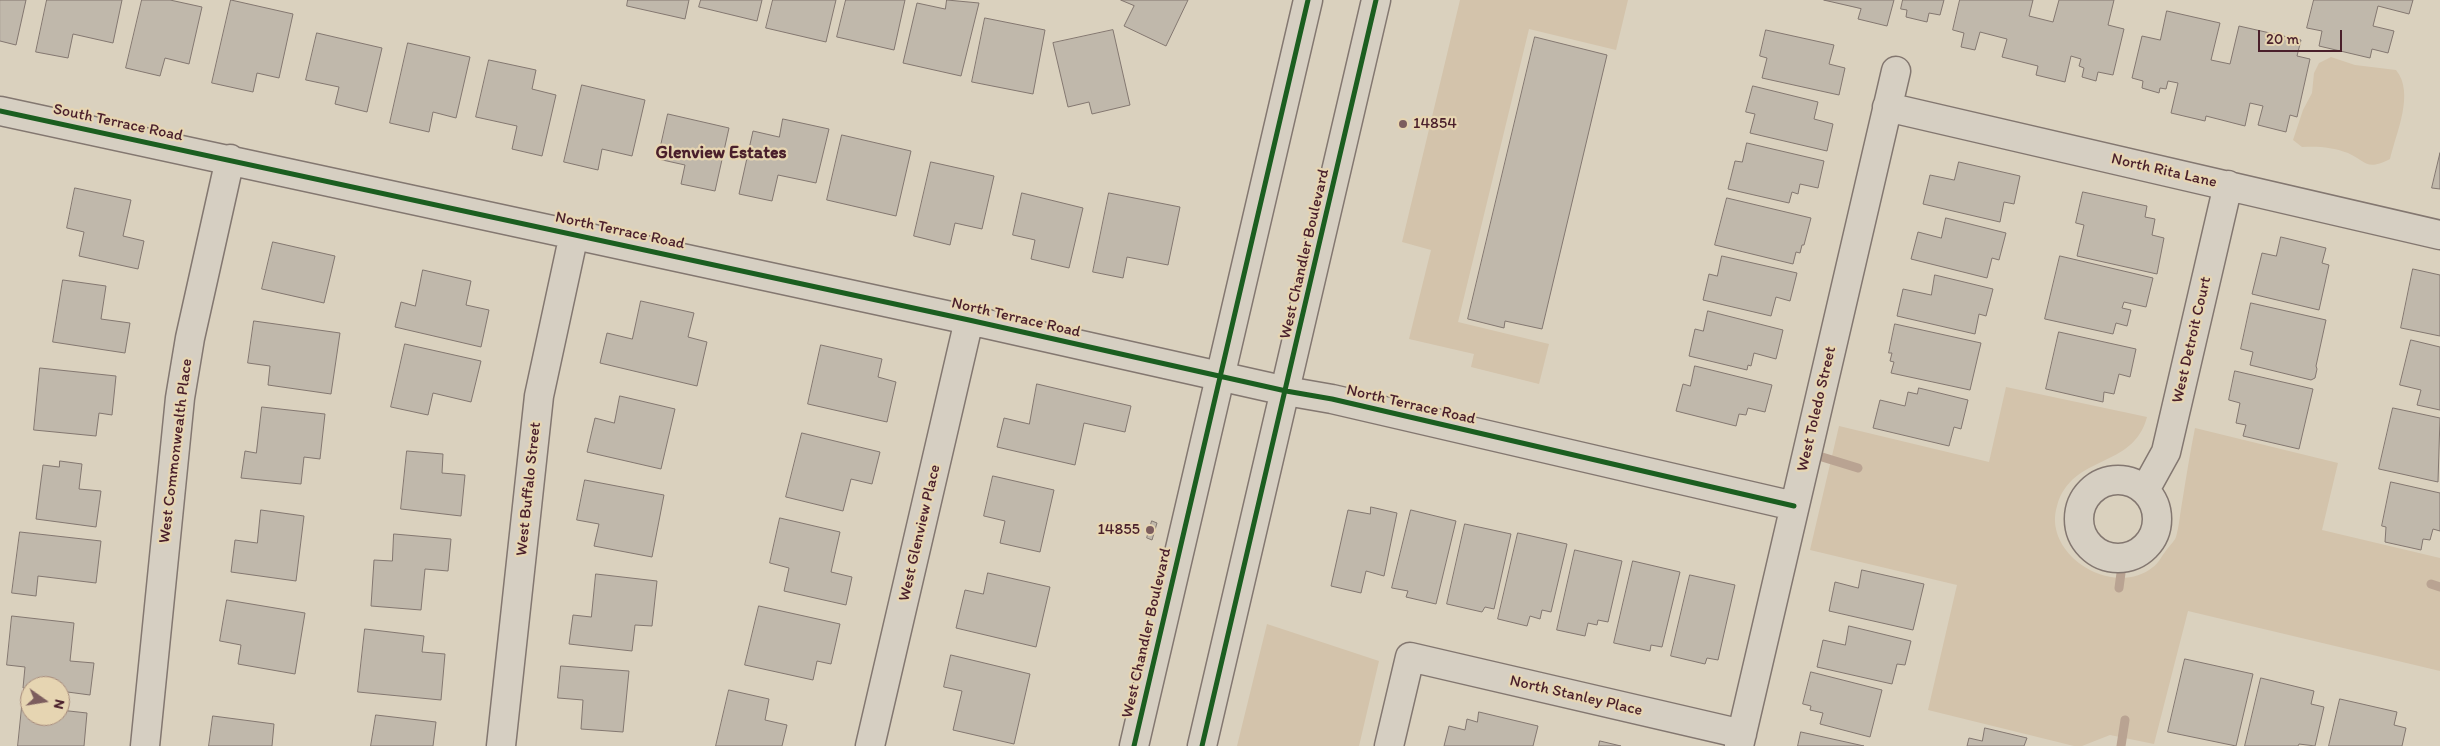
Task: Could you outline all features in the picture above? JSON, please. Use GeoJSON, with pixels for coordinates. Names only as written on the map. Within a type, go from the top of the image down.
{"type":"FeatureCollection","features":[{"type":"Feature","properties":{"kind":"street","name":"West Chandler Boulevard"},"geometry":{"type":"LineString","coordinates":[[1134,746],[1308,0]]}},
{"type":"Feature","properties":{"kind":"street","name":"West Chandler Boulevard"},"geometry":{"type":"LineString","coordinates":[[1202,746],[1376,0]]}},
{"type":"Feature","properties":{"kind":"street","name":"West Toledo Street"},"geometry":{"type":"LineString","coordinates":[[1740,740],[1896,71]]}},
{"type":"Feature","properties":{"kind":"street","name":"North Rita Lane"},"geometry":{"type":"LineString","coordinates":[[1887,107],[2440,235]]}},
{"type":"Feature","properties":{"kind":"street","name":"South Terrace Road"},"geometry":{"type":"LineString","coordinates":[[0,111],[230,159]]}},
{"type":"Feature","properties":{"kind":"street","name":"North Terrace Road"},"geometry":{"type":"LineString","coordinates":[[230,159],[969,320],[1286,392],[1332,399],[1794,506]]}},
{"type":"Feature","properties":{"kind":"street","name":"West Commonwealth Place"},"geometry":{"type":"LineString","coordinates":[[145,746],[180,398],[190,338],[230,159]]}},
{"type":"Feature","properties":{"kind":"street","name":"West Detroit Court"},"geometry":{"type":"LineString","coordinates":[[2145,490],[2166,452],[2228,185]]}},
{"type":"Feature","properties":{"kind":"street","name":"West Buffalo Street"},"geometry":{"type":"LineString","coordinates":[[501,746],[539,396],[574,234]]}},
{"type":"Feature","properties":{"kind":"street","name":"West Glenview Place"},"geometry":{"type":"LineString","coordinates":[[870,746],[969,320]]}},
{"type":"Feature","properties":{"kind":"street","name":"North Stanley Place"},"geometry":{"type":"LineString","coordinates":[[1389,746],[1410,657],[1740,740]]}},
{"type":"Feature","properties":{"kind":"shaded area"},"geometry":{"type":"Polygon","coordinates":[[[1460,0],[1628,0],[1616,50],[1529,29],[1458,322],[1549,344],[1539,384],[1471,367],[1474,354],[1409,339],[1431,250],[1402,242],[1460,0]]]}},
{"type":"Feature","properties":{"kind":"shaded area"},"geometry":{"type":"Polygon","coordinates":[[[2331,57],[2355,65],[2396,70],[2404,90],[2404,101],[2400,125],[2390,159],[2371,165],[2342,151],[2325,147],[2302,147],[2293,140],[2303,110],[2312,93],[2314,73],[2319,63],[2331,57]]]}},
{"type":"Feature","properties":{"kind":"shaded area"},"geometry":{"type":"Polygon","coordinates":[[[2006,387],[2147,417],[2140,434],[2129,446],[2075,477],[2065,489],[2057,506],[2055,524],[2060,541],[2070,555],[2085,567],[2102,575],[2119,578],[2137,576],[2155,566],[2175,539],[2195,428],[2338,463],[2322,530],[2440,558],[2440,671],[2188,611],[2154,744],[2110,735],[2082,746],[2074,746],[1928,710],[1957,585],[1810,550],[1839,426],[1989,462],[2006,387]]]}},
{"type":"Feature","properties":{"kind":"shaded area"},"geometry":{"type":"Polygon","coordinates":[[[1267,624],[1379,661],[1359,746],[1237,746],[1267,624]]]}},
{"type":"Feature","properties":{"kind":"building"},"geometry":{"type":"Polygon","coordinates":[[[0,0],[26,0],[16,45],[0,41],[0,0]]]}},
{"type":"Feature","properties":{"kind":"building"},"geometry":{"type":"Polygon","coordinates":[[[47,0],[122,0],[113,43],[73,34],[68,58],[36,52],[47,0]]]}},
{"type":"Feature","properties":{"kind":"building"},"geometry":{"type":"Polygon","coordinates":[[[142,0],[170,0],[202,7],[189,64],[165,58],[160,76],[126,68],[142,0]]]}},
{"type":"Feature","properties":{"kind":"building"},"geometry":{"type":"Polygon","coordinates":[[[231,0],[293,14],[279,78],[257,73],[253,92],[212,83],[231,0]]]}},
{"type":"Feature","properties":{"kind":"building"},"geometry":{"type":"Polygon","coordinates":[[[628,0],[689,0],[685,19],[627,6],[628,0]]]}},
{"type":"Feature","properties":{"kind":"building"},"geometry":{"type":"Polygon","coordinates":[[[701,0],[762,0],[757,21],[699,7],[701,0]]]}},
{"type":"Feature","properties":{"kind":"building"},"geometry":{"type":"Polygon","coordinates":[[[773,0],[836,0],[826,42],[766,28],[773,0]]]}},
{"type":"Feature","properties":{"kind":"building"},"geometry":{"type":"Polygon","coordinates":[[[846,0],[905,0],[894,50],[837,37],[846,0]]]}},
{"type":"Feature","properties":{"kind":"building"},"geometry":{"type":"Polygon","coordinates":[[[947,0],[979,3],[961,76],[903,63],[917,3],[945,9],[947,0]]]}},
{"type":"Feature","properties":{"kind":"building"},"geometry":{"type":"Polygon","coordinates":[[[1121,0],[1188,0],[1166,46],[1124,26],[1134,6],[1121,0]]]}},
{"type":"Feature","properties":{"kind":"building"},"geometry":{"type":"Polygon","coordinates":[[[1824,0],[1894,0],[1887,26],[1858,19],[1861,9],[1824,0]]]}},
{"type":"Feature","properties":{"kind":"building"},"geometry":{"type":"Polygon","coordinates":[[[1903,0],[1944,0],[1940,15],[1929,13],[1927,22],[1906,17],[1907,10],[1901,9],[1903,0]]]}},
{"type":"Feature","properties":{"kind":"building"},"geometry":{"type":"Polygon","coordinates":[[[1960,0],[2033,0],[2029,16],[2053,22],[2059,0],[2114,0],[2108,25],[2124,29],[2113,75],[2098,72],[2096,81],[2082,77],[2084,68],[2079,66],[2081,59],[2071,56],[2065,82],[2036,75],[2038,66],[2002,57],[2007,39],[1980,32],[1975,50],[1961,47],[1964,33],[1953,30],[1960,0]]]}},
{"type":"Feature","properties":{"kind":"building"},"geometry":{"type":"Polygon","coordinates":[[[2314,0],[2413,0],[2409,14],[2378,6],[2373,26],[2394,31],[2388,53],[2372,49],[2370,58],[2319,46],[2322,31],[2307,28],[2314,0]]]}},
{"type":"Feature","properties":{"kind":"building"},"geometry":{"type":"Polygon","coordinates":[[[2167,11],[2220,23],[2211,60],[2230,64],[2239,26],[2301,40],[2297,56],[2310,59],[2297,117],[2290,115],[2286,132],[2258,125],[2263,106],[2250,103],[2245,126],[2206,116],[2205,121],[2171,113],[2178,83],[2168,81],[2166,89],[2160,88],[2159,93],[2142,88],[2143,81],[2132,78],[2142,36],[2160,40],[2167,11]]]}},
{"type":"Feature","properties":{"kind":"building"},"geometry":{"type":"Polygon","coordinates":[[[985,18],[1045,30],[1033,94],[972,82],[985,18]]]}},
{"type":"Feature","properties":{"kind":"building"},"geometry":{"type":"Polygon","coordinates":[[[1113,30],[1130,105],[1092,114],[1089,102],[1068,107],[1053,43],[1113,30]]]}},
{"type":"Feature","properties":{"kind":"building"},"geometry":{"type":"Polygon","coordinates":[[[1766,30],[1834,45],[1829,64],[1845,68],[1839,95],[1762,78],[1767,58],[1760,56],[1766,30]]]}},
{"type":"Feature","properties":{"kind":"building"},"geometry":{"type":"Polygon","coordinates":[[[317,33],[382,48],[367,112],[335,104],[339,87],[306,80],[317,33]]]}},
{"type":"Feature","properties":{"kind":"building"},"geometry":{"type":"Polygon","coordinates":[[[1535,37],[1607,55],[1542,329],[1505,321],[1504,328],[1468,319],[1535,37]]]}},
{"type":"Feature","properties":{"kind":"building"},"geometry":{"type":"Polygon","coordinates":[[[408,43],[470,57],[456,118],[433,112],[429,132],[390,123],[408,43]]]}},
{"type":"Feature","properties":{"kind":"building"},"geometry":{"type":"Polygon","coordinates":[[[489,60],[536,70],[532,89],[556,95],[542,156],[512,149],[517,126],[476,117],[489,60]]]}},
{"type":"Feature","properties":{"kind":"building"},"geometry":{"type":"Polygon","coordinates":[[[582,85],[645,100],[632,156],[602,149],[598,170],[564,162],[582,85]]]}},
{"type":"Feature","properties":{"kind":"building"},"geometry":{"type":"Polygon","coordinates":[[[1753,86],[1818,102],[1814,119],[1833,124],[1827,151],[1750,133],[1755,114],[1746,112],[1753,86]]]}},
{"type":"Feature","properties":{"kind":"building"},"geometry":{"type":"Polygon","coordinates":[[[668,114],[729,128],[715,191],[681,184],[685,165],[658,159],[668,114]]]}},
{"type":"Feature","properties":{"kind":"building"},"geometry":{"type":"Polygon","coordinates":[[[783,119],[829,129],[816,183],[778,175],[772,201],[739,194],[753,131],[779,137],[783,119]]]}},
{"type":"Feature","properties":{"kind":"building"},"geometry":{"type":"Polygon","coordinates":[[[842,135],[911,151],[896,216],[827,200],[842,135]]]}},
{"type":"Feature","properties":{"kind":"building"},"geometry":{"type":"Polygon","coordinates":[[[1747,143],[1824,161],[1818,188],[1800,184],[1798,194],[1792,192],[1789,203],[1728,189],[1735,161],[1742,162],[1747,143]]]}},
{"type":"Feature","properties":{"kind":"building"},"geometry":{"type":"Polygon","coordinates":[[[2440,153],[2440,189],[2432,188],[2440,153]]]}},
{"type":"Feature","properties":{"kind":"building"},"geometry":{"type":"Polygon","coordinates":[[[931,162],[994,176],[982,229],[955,223],[950,245],[914,236],[931,162]]]}},
{"type":"Feature","properties":{"kind":"building"},"geometry":{"type":"Polygon","coordinates":[[[1959,162],[2020,176],[2014,204],[2004,202],[2000,222],[1923,204],[1930,175],[1954,180],[1959,162]]]}},
{"type":"Feature","properties":{"kind":"building"},"geometry":{"type":"Polygon","coordinates":[[[75,188],[131,200],[123,236],[144,241],[138,269],[79,256],[84,232],[67,228],[75,188]]]}},
{"type":"Feature","properties":{"kind":"building"},"geometry":{"type":"Polygon","coordinates":[[[2083,192],[2147,206],[2145,217],[2155,219],[2152,235],[2164,238],[2157,274],[2077,256],[2084,225],[2076,223],[2083,192]]]}},
{"type":"Feature","properties":{"kind":"building"},"geometry":{"type":"Polygon","coordinates":[[[1022,193],[1083,208],[1069,268],[1031,259],[1035,240],[1013,235],[1022,193]]]}},
{"type":"Feature","properties":{"kind":"building"},"geometry":{"type":"Polygon","coordinates":[[[1109,193],[1180,207],[1168,265],[1127,257],[1123,278],[1093,272],[1109,193]]]}},
{"type":"Feature","properties":{"kind":"building"},"geometry":{"type":"Polygon","coordinates":[[[1727,198],[1811,218],[1804,245],[1802,245],[1800,253],[1796,252],[1793,264],[1715,245],[1727,198]]]}},
{"type":"Feature","properties":{"kind":"building"},"geometry":{"type":"Polygon","coordinates":[[[1946,218],[2006,233],[1999,260],[1992,258],[1987,278],[1911,259],[1918,232],[1941,238],[1946,218]]]}},
{"type":"Feature","properties":{"kind":"building"},"geometry":{"type":"Polygon","coordinates":[[[2281,237],[2326,248],[2322,263],[2329,265],[2319,310],[2252,294],[2262,253],[2276,256],[2281,237]]]}},
{"type":"Feature","properties":{"kind":"building"},"geometry":{"type":"Polygon","coordinates":[[[273,242],[335,256],[324,303],[262,289],[273,242]]]}},
{"type":"Feature","properties":{"kind":"building"},"geometry":{"type":"Polygon","coordinates":[[[1722,256],[1797,273],[1790,301],[1776,297],[1771,316],[1703,300],[1709,274],[1717,276],[1722,256]]]}},
{"type":"Feature","properties":{"kind":"building"},"geometry":{"type":"Polygon","coordinates":[[[2060,256],[2153,278],[2146,307],[2124,302],[2122,308],[2131,310],[2127,326],[2116,323],[2113,334],[2045,319],[2060,256]]]}},
{"type":"Feature","properties":{"kind":"building"},"geometry":{"type":"Polygon","coordinates":[[[2413,269],[2440,275],[2440,336],[2401,328],[2413,269]]]}},
{"type":"Feature","properties":{"kind":"building"},"geometry":{"type":"Polygon","coordinates":[[[423,270],[471,281],[466,305],[489,310],[481,347],[395,327],[401,302],[415,306],[423,270]]]}},
{"type":"Feature","properties":{"kind":"building"},"geometry":{"type":"Polygon","coordinates":[[[1935,275],[1993,289],[1986,316],[1979,314],[1975,334],[1897,316],[1903,289],[1931,295],[1935,275]]]}},
{"type":"Feature","properties":{"kind":"building"},"geometry":{"type":"Polygon","coordinates":[[[63,280],[106,286],[101,319],[130,323],[125,353],[53,342],[63,280]]]}},
{"type":"Feature","properties":{"kind":"building"},"geometry":{"type":"Polygon","coordinates":[[[641,301],[694,313],[688,337],[707,342],[697,386],[600,363],[607,333],[632,339],[641,301]]]}},
{"type":"Feature","properties":{"kind":"building"},"geometry":{"type":"Polygon","coordinates":[[[2251,303],[2326,320],[2315,378],[2311,380],[2250,365],[2253,352],[2241,349],[2251,303]]]}},
{"type":"Feature","properties":{"kind":"building"},"geometry":{"type":"Polygon","coordinates":[[[1708,311],[1783,330],[1776,359],[1754,353],[1751,366],[1748,365],[1747,370],[1689,356],[1695,329],[1703,331],[1708,311]]]}},
{"type":"Feature","properties":{"kind":"building"},"geometry":{"type":"Polygon","coordinates":[[[254,321],[340,333],[331,394],[268,385],[270,366],[248,363],[254,321]]]}},
{"type":"Feature","properties":{"kind":"building"},"geometry":{"type":"Polygon","coordinates":[[[1895,324],[1981,343],[1970,390],[1891,373],[1894,362],[1890,361],[1892,353],[1889,353],[1895,324]]]}},
{"type":"Feature","properties":{"kind":"building"},"geometry":{"type":"Polygon","coordinates":[[[2059,332],[2136,349],[2130,377],[2119,374],[2114,394],[2104,392],[2103,402],[2046,389],[2059,332]]]}},
{"type":"Feature","properties":{"kind":"building"},"geometry":{"type":"Polygon","coordinates":[[[2411,340],[2440,347],[2440,410],[2417,405],[2421,390],[2400,385],[2411,340]]]}},
{"type":"Feature","properties":{"kind":"building"},"geometry":{"type":"Polygon","coordinates":[[[405,344],[481,361],[471,402],[433,393],[428,415],[391,407],[405,344]]]}},
{"type":"Feature","properties":{"kind":"building"},"geometry":{"type":"Polygon","coordinates":[[[821,345],[882,359],[878,377],[896,382],[887,422],[808,404],[821,345]]]}},
{"type":"Feature","properties":{"kind":"building"},"geometry":{"type":"Polygon","coordinates":[[[1695,366],[1772,385],[1765,412],[1748,408],[1746,415],[1739,414],[1736,426],[1676,411],[1683,384],[1690,386],[1695,366]]]}},
{"type":"Feature","properties":{"kind":"building"},"geometry":{"type":"Polygon","coordinates":[[[40,368],[116,376],[112,415],[99,413],[96,436],[34,430],[40,368]]]}},
{"type":"Feature","properties":{"kind":"building"},"geometry":{"type":"Polygon","coordinates":[[[2235,371],[2313,389],[2299,449],[2243,436],[2246,425],[2236,423],[2240,403],[2229,400],[2235,371]]]}},
{"type":"Feature","properties":{"kind":"building"},"geometry":{"type":"Polygon","coordinates":[[[1037,384],[1131,406],[1125,432],[1084,423],[1075,465],[997,447],[1004,418],[1029,424],[1037,384]]]}},
{"type":"Feature","properties":{"kind":"building"},"geometry":{"type":"Polygon","coordinates":[[[1919,388],[1968,400],[1961,429],[1954,427],[1949,446],[1873,428],[1880,400],[1905,406],[1908,392],[1917,394],[1919,388]]]}},
{"type":"Feature","properties":{"kind":"building"},"geometry":{"type":"Polygon","coordinates":[[[620,396],[675,409],[661,469],[587,452],[595,418],[614,423],[620,396]]]}},
{"type":"Feature","properties":{"kind":"building"},"geometry":{"type":"Polygon","coordinates":[[[262,407],[325,414],[320,459],[304,457],[301,484],[241,478],[245,451],[256,453],[262,407]]]}},
{"type":"Feature","properties":{"kind":"building"},"geometry":{"type":"Polygon","coordinates":[[[2393,408],[2440,418],[2438,482],[2379,469],[2393,408]]]}},
{"type":"Feature","properties":{"kind":"building"},"geometry":{"type":"Polygon","coordinates":[[[802,433],[880,452],[872,484],[851,479],[843,511],[786,497],[802,433]]]}},
{"type":"Feature","properties":{"kind":"building"},"geometry":{"type":"Polygon","coordinates":[[[407,451],[443,454],[442,473],[465,475],[461,516],[401,509],[407,451]]]}},
{"type":"Feature","properties":{"kind":"building"},"geometry":{"type":"Polygon","coordinates":[[[60,461],[82,464],[79,489],[101,491],[96,527],[36,519],[43,465],[59,467],[60,461]]]}},
{"type":"Feature","properties":{"kind":"building"},"geometry":{"type":"Polygon","coordinates":[[[993,476],[1054,490],[1040,552],[1000,543],[1005,521],[984,516],[993,476]]]}},
{"type":"Feature","properties":{"kind":"building"},"geometry":{"type":"Polygon","coordinates":[[[585,480],[664,495],[652,557],[594,546],[599,524],[577,520],[585,480]]]}},
{"type":"Feature","properties":{"kind":"building"},"geometry":{"type":"Polygon","coordinates":[[[2391,482],[2440,493],[2440,531],[2433,529],[2430,540],[2423,539],[2421,550],[2385,542],[2386,527],[2382,526],[2391,482]]]}},
{"type":"Feature","properties":{"kind":"building"},"geometry":{"type":"Polygon","coordinates":[[[1371,507],[1397,513],[1384,576],[1366,571],[1361,593],[1331,586],[1348,510],[1370,514],[1371,507]]]}},
{"type":"Feature","properties":{"kind":"building"},"geometry":{"type":"Polygon","coordinates":[[[261,510],[304,516],[296,581],[231,572],[235,540],[257,543],[261,510]]]}},
{"type":"Feature","properties":{"kind":"building"},"geometry":{"type":"Polygon","coordinates":[[[1411,510],[1456,521],[1436,604],[1406,597],[1408,591],[1392,588],[1411,510]]]}},
{"type":"Feature","properties":{"kind":"building"},"geometry":{"type":"Polygon","coordinates":[[[780,518],[840,532],[831,572],[852,577],[846,605],[784,591],[789,568],[770,563],[780,518]]]}},
{"type":"Feature","properties":{"kind":"building"},"geometry":{"type":"Polygon","coordinates":[[[1152,521],[1157,523],[1152,540],[1147,538],[1152,521]]]}},
{"type":"Feature","properties":{"kind":"building"},"geometry":{"type":"Polygon","coordinates":[[[1465,524],[1511,534],[1494,609],[1485,607],[1482,612],[1447,604],[1465,524]]]}},
{"type":"Feature","properties":{"kind":"building"},"geometry":{"type":"Polygon","coordinates":[[[20,532],[101,541],[96,583],[38,576],[36,596],[12,593],[20,532]]]}},
{"type":"Feature","properties":{"kind":"building"},"geometry":{"type":"Polygon","coordinates":[[[1518,533],[1567,544],[1551,612],[1542,610],[1540,619],[1530,616],[1527,626],[1498,619],[1518,533]]]}},
{"type":"Feature","properties":{"kind":"building"},"geometry":{"type":"Polygon","coordinates":[[[394,534],[451,539],[448,571],[425,569],[421,610],[371,606],[374,560],[392,561],[394,534]]]}},
{"type":"Feature","properties":{"kind":"building"},"geometry":{"type":"Polygon","coordinates":[[[1575,550],[1622,561],[1608,622],[1598,620],[1597,625],[1588,623],[1585,636],[1557,630],[1575,550]]]}},
{"type":"Feature","properties":{"kind":"building"},"geometry":{"type":"Polygon","coordinates":[[[1633,561],[1680,572],[1662,647],[1651,645],[1650,651],[1614,643],[1633,561]]]}},
{"type":"Feature","properties":{"kind":"building"},"geometry":{"type":"Polygon","coordinates":[[[1862,570],[1924,584],[1913,630],[1829,611],[1835,582],[1858,588],[1862,570]]]}},
{"type":"Feature","properties":{"kind":"building"},"geometry":{"type":"Polygon","coordinates":[[[988,573],[1050,587],[1036,647],[956,628],[965,590],[983,594],[988,573]]]}},
{"type":"Feature","properties":{"kind":"building"},"geometry":{"type":"Polygon","coordinates":[[[596,574],[657,581],[652,626],[635,625],[632,651],[569,644],[573,615],[591,617],[596,574]]]}},
{"type":"Feature","properties":{"kind":"building"},"geometry":{"type":"Polygon","coordinates":[[[1690,575],[1735,585],[1718,660],[1707,658],[1705,664],[1671,656],[1690,575]]]}},
{"type":"Feature","properties":{"kind":"building"},"geometry":{"type":"Polygon","coordinates":[[[227,600],[305,613],[295,674],[238,664],[241,645],[220,641],[227,600]]]}},
{"type":"Feature","properties":{"kind":"building"},"geometry":{"type":"Polygon","coordinates":[[[759,606],[840,624],[831,664],[817,661],[813,680],[745,665],[759,606]]]}},
{"type":"Feature","properties":{"kind":"building"},"geometry":{"type":"Polygon","coordinates":[[[12,616],[74,623],[70,661],[94,663],[90,695],[70,692],[70,676],[24,676],[25,667],[7,665],[12,616]]]}},
{"type":"Feature","properties":{"kind":"building"},"geometry":{"type":"Polygon","coordinates":[[[1849,626],[1911,641],[1905,665],[1897,664],[1892,684],[1817,667],[1823,640],[1845,645],[1849,626]]]}},
{"type":"Feature","properties":{"kind":"building"},"geometry":{"type":"Polygon","coordinates":[[[365,629],[424,636],[422,652],[445,654],[441,700],[358,692],[365,629]]]}},
{"type":"Feature","properties":{"kind":"building"},"geometry":{"type":"Polygon","coordinates":[[[951,655],[1030,674],[1014,744],[953,730],[962,691],[944,687],[951,655]]]}},
{"type":"Feature","properties":{"kind":"building"},"geometry":{"type":"Polygon","coordinates":[[[2185,659],[2253,674],[2236,746],[2168,732],[2185,659]]]}},
{"type":"Feature","properties":{"kind":"building"},"geometry":{"type":"Polygon","coordinates":[[[561,666],[629,671],[623,732],[581,729],[583,700],[558,698],[561,666]]]}},
{"type":"Feature","properties":{"kind":"building"},"geometry":{"type":"Polygon","coordinates":[[[1811,672],[1882,690],[1870,737],[1820,724],[1823,713],[1810,710],[1811,706],[1803,704],[1811,672]]]}},
{"type":"Feature","properties":{"kind":"building"},"geometry":{"type":"Polygon","coordinates":[[[2261,678],[2314,691],[2311,704],[2324,707],[2315,746],[2299,744],[2298,746],[2245,746],[2261,678]]]}},
{"type":"Feature","properties":{"kind":"building"},"geometry":{"type":"Polygon","coordinates":[[[729,690],[769,699],[765,720],[787,725],[782,746],[716,746],[729,690]]]}},
{"type":"Feature","properties":{"kind":"building"},"geometry":{"type":"Polygon","coordinates":[[[2340,699],[2397,712],[2394,725],[2406,728],[2402,746],[2329,746],[2340,699]]]}},
{"type":"Feature","properties":{"kind":"building"},"geometry":{"type":"Polygon","coordinates":[[[70,711],[87,713],[84,746],[18,746],[20,726],[70,726],[70,711]]]}},
{"type":"Feature","properties":{"kind":"building"},"geometry":{"type":"Polygon","coordinates":[[[1479,712],[1538,726],[1533,746],[1444,746],[1449,726],[1465,730],[1467,719],[1477,722],[1479,712]]]}},
{"type":"Feature","properties":{"kind":"building"},"geometry":{"type":"Polygon","coordinates":[[[376,715],[436,722],[433,746],[371,746],[376,715]]]}},
{"type":"Feature","properties":{"kind":"building"},"geometry":{"type":"Polygon","coordinates":[[[213,716],[274,724],[272,746],[209,746],[213,716]]]}},
{"type":"Feature","properties":{"kind":"building"},"geometry":{"type":"Polygon","coordinates":[[[1985,728],[2027,738],[2024,746],[1967,746],[1969,738],[1982,741],[1985,728]]]}},
{"type":"Feature","properties":{"kind":"building"},"geometry":{"type":"Polygon","coordinates":[[[1801,732],[1864,746],[1798,746],[1801,732]]]}},
{"type":"Feature","properties":{"kind":"building"},"geometry":{"type":"Polygon","coordinates":[[[1600,741],[1621,746],[1599,746],[1600,741]]]}},
{"type":"Feature","properties":{"kind":"waterway"},"geometry":{"type":"LineString","coordinates":[[1809,453],[1858,468]]}},
{"type":"Feature","properties":{"kind":"waterway"},"geometry":{"type":"LineString","coordinates":[[2119,588],[2123,558]]}},
{"type":"Feature","properties":{"kind":"waterway"},"geometry":{"type":"LineString","coordinates":[[2431,584],[2440,587]]}},
{"type":"Feature","properties":{"kind":"waterway"},"geometry":{"type":"LineString","coordinates":[[2121,746],[2125,720]]}},
{"type":"Feature","properties":{"kind":"cycle path"},"geometry":{"type":"LineString","coordinates":[[1134,746],[1308,0]]}},
{"type":"Feature","properties":{"kind":"cycle path"},"geometry":{"type":"LineString","coordinates":[[1202,746],[1376,0]]}},
{"type":"Feature","properties":{"kind":"cycle path"},"geometry":{"type":"LineString","coordinates":[[0,111],[969,320],[1286,391],[1332,399],[1794,506]]}},
{"type":"Feature","properties":{"kind":"place","name":"14854"},"geometry":{"type":"Point","coordinates":[1403,124]}},
{"type":"Feature","properties":{"kind":"place","name":"14855"},"geometry":{"type":"Point","coordinates":[1150,530]}},
{"type":"Feature","properties":{"kind":"district","name":"Glenview Estates"},"geometry":{"type":"Point","coordinates":[721,153]}}]}
